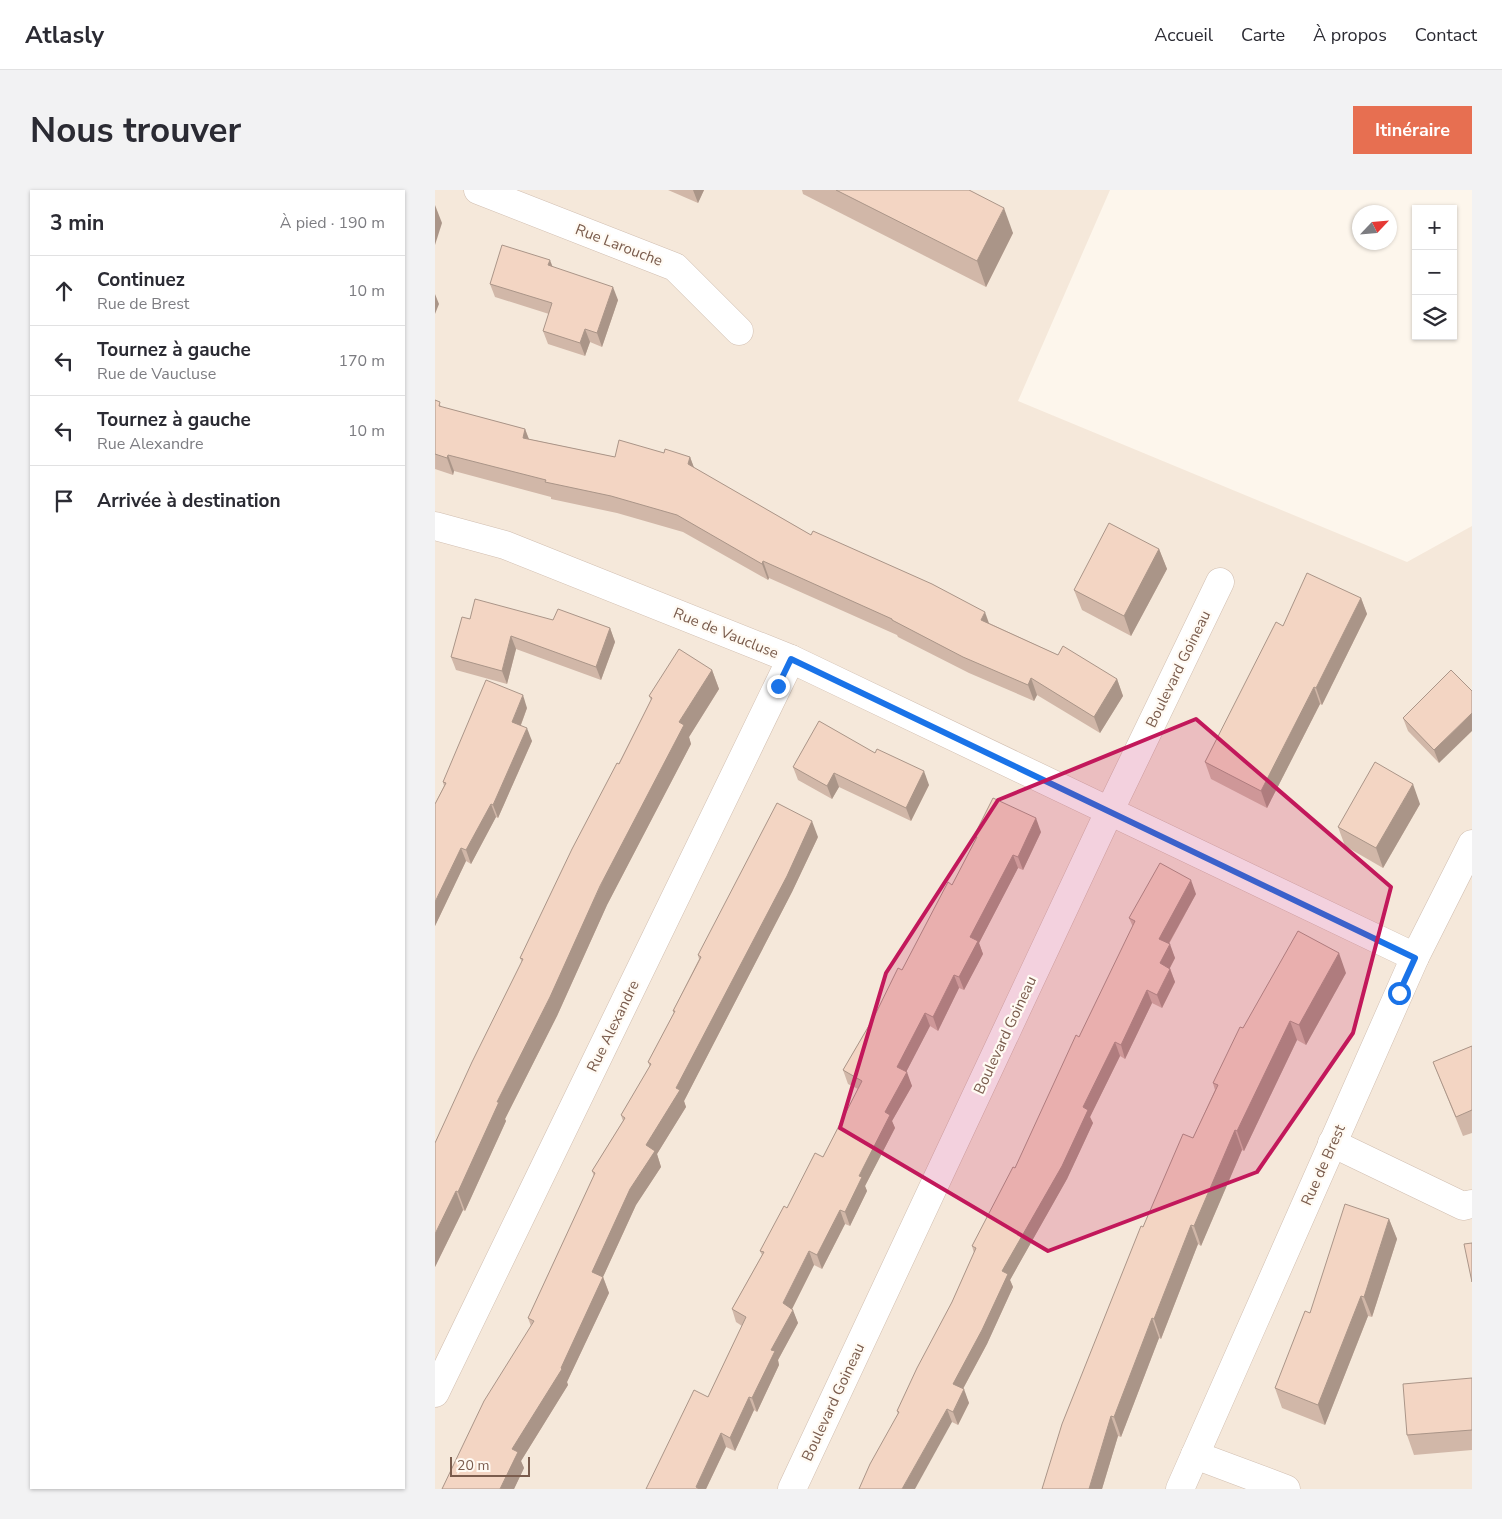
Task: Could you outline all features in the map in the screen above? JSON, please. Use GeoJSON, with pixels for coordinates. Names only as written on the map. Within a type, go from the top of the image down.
{"type":"FeatureCollection","features":[{"type":"Feature","properties":{"kind":"street","name":"Rue Larouche"},"geometry":{"type":"LineString","coordinates":[[479,190],[675,267],[739,331]]}},
{"type":"Feature","properties":{"kind":"street","name":"Rue de Vaucluse"},"geometry":{"type":"LineString","coordinates":[[435,526],[505,545],[791,659],[1415,958]]}},
{"type":"Feature","properties":{"kind":"street","name":"Boulevard Goineau"},"geometry":{"type":"LineString","coordinates":[[792,1489],[1109,812],[1220,582]]}},
{"type":"Feature","properties":{"kind":"street","name":"Rue Alexandre"},"geometry":{"type":"LineString","coordinates":[[435,1393],[791,659]]}},
{"type":"Feature","properties":{"kind":"street","name":"Rue de Brest"},"geometry":{"type":"LineString","coordinates":[[1179,1489],[1415,958],[1472,844]]}},
{"type":"Feature","properties":{"kind":"street"},"geometry":{"type":"LineString","coordinates":[[1332,1143],[1463,1206],[1472,1204]]}},
{"type":"Feature","properties":{"kind":"street"},"geometry":{"type":"LineString","coordinates":[[1195,1455],[1286,1489]]}},
{"type":"Feature","properties":{"kind":"highlighted area"},"geometry":{"type":"Polygon","coordinates":[[[1196,719],[1391,887],[1353,1033],[1257,1172],[1048,1251],[840,1128],[886,973],[998,800],[1196,719]]]}},
{"type":"Feature","properties":{"kind":"shaded area"},"geometry":{"type":"Polygon","coordinates":[[[435,190],[1110,190],[1018,401],[1407,562],[1472,526],[1472,1489],[435,1489],[435,190]]]}},
{"type":"Feature","properties":{"kind":"building"},"geometry":{"type":"Polygon","coordinates":[[[836,190],[969,190],[1004,208],[977,261],[836,190]]]}},
{"type":"Feature","properties":{"kind":"building"},"geometry":{"type":"Polygon","coordinates":[[[502,245],[550,260],[548,265],[613,287],[597,333],[585,329],[580,343],[543,331],[552,303],[490,284],[502,245]]]}},
{"type":"Feature","properties":{"kind":"building"},"geometry":{"type":"Polygon","coordinates":[[[435,400],[440,402],[439,406],[525,429],[523,438],[615,457],[619,440],[664,453],[665,449],[690,457],[688,464],[811,535],[813,531],[932,584],[985,612],[981,620],[1058,655],[1063,646],[1117,679],[1094,717],[1031,678],[1028,685],[963,657],[892,619],[763,561],[762,564],[677,515],[611,496],[545,482],[546,480],[448,455],[447,458],[435,454],[435,400]]]}},
{"type":"Feature","properties":{"kind":"building"},"geometry":{"type":"Polygon","coordinates":[[[1109,523],[1159,549],[1124,616],[1074,590],[1109,523]]]}},
{"type":"Feature","properties":{"kind":"building"},"geometry":{"type":"Polygon","coordinates":[[[1307,573],[1361,598],[1261,791],[1205,762],[1276,622],[1283,626],[1307,573]]]}},
{"type":"Feature","properties":{"kind":"building"},"geometry":{"type":"Polygon","coordinates":[[[475,599],[553,620],[558,609],[610,628],[596,667],[511,636],[502,671],[451,657],[462,617],[470,619],[475,599]]]}},
{"type":"Feature","properties":{"kind":"building"},"geometry":{"type":"Polygon","coordinates":[[[679,649],[712,670],[679,722],[684,725],[600,886],[550,997],[497,1102],[499,1102],[458,1192],[456,1191],[435,1234],[435,1143],[472,1062],[523,959],[520,958],[572,849],[617,763],[619,764],[652,698],[649,696],[679,649]]]}},
{"type":"Feature","properties":{"kind":"building"},"geometry":{"type":"Polygon","coordinates":[[[1451,670],[1472,691],[1472,713],[1434,750],[1403,718],[1451,670]]]}},
{"type":"Feature","properties":{"kind":"building"},"geometry":{"type":"Polygon","coordinates":[[[486,680],[523,695],[512,722],[527,728],[493,805],[491,804],[466,850],[461,848],[435,902],[435,804],[446,783],[443,782],[486,680]]]}},
{"type":"Feature","properties":{"kind":"building"},"geometry":{"type":"Polygon","coordinates":[[[819,721],[875,753],[877,749],[924,771],[906,808],[834,773],[827,786],[793,767],[819,721]]]}},
{"type":"Feature","properties":{"kind":"building"},"geometry":{"type":"Polygon","coordinates":[[[1375,762],[1413,784],[1376,848],[1338,827],[1375,762]]]}},
{"type":"Feature","properties":{"kind":"building"},"geometry":{"type":"Polygon","coordinates":[[[993,798],[1036,818],[1018,857],[1013,855],[970,937],[978,941],[959,977],[954,975],[933,1017],[925,1013],[897,1067],[907,1072],[885,1112],[890,1115],[859,1176],[862,1177],[845,1212],[840,1210],[817,1255],[809,1251],[783,1303],[793,1310],[771,1350],[775,1351],[752,1398],[749,1397],[730,1438],[721,1433],[696,1487],[699,1489],[646,1489],[694,1390],[708,1397],[746,1317],[732,1309],[764,1252],[760,1251],[784,1206],[787,1208],[815,1153],[823,1157],[862,1081],[843,1070],[874,1017],[898,968],[902,970],[948,882],[952,885],[977,837],[974,836],[993,798]]]}},
{"type":"Feature","properties":{"kind":"building"},"geometry":{"type":"Polygon","coordinates":[[[777,803],[812,821],[787,876],[676,1088],[680,1090],[646,1145],[655,1151],[630,1189],[592,1272],[603,1277],[562,1369],[512,1449],[518,1452],[500,1489],[442,1489],[484,1401],[534,1321],[528,1318],[595,1173],[592,1171],[625,1118],[621,1115],[651,1064],[648,1062],[701,957],[698,955],[777,803]]]}},
{"type":"Feature","properties":{"kind":"building"},"geometry":{"type":"Polygon","coordinates":[[[1160,863],[1191,880],[1159,939],[1170,944],[1160,963],[1170,969],[1157,995],[1147,990],[1121,1045],[1115,1042],[1083,1107],[1088,1110],[1062,1166],[1002,1271],[1008,1274],[982,1330],[953,1384],[964,1389],[953,1412],[947,1409],[902,1489],[859,1489],[870,1464],[899,1412],[897,1411],[917,1368],[952,1302],[976,1248],[972,1246],[1013,1167],[1015,1168],[1076,1035],[1079,1037],[1135,921],[1129,918],[1160,863]]]}},
{"type":"Feature","properties":{"kind":"building"},"geometry":{"type":"Polygon","coordinates":[[[1298,931],[1339,953],[1299,1025],[1290,1021],[1237,1131],[1235,1130],[1194,1226],[1191,1225],[1154,1319],[1152,1318],[1114,1417],[1111,1416],[1089,1489],[1042,1489],[1062,1424],[1141,1226],[1143,1227],[1183,1134],[1193,1138],[1218,1085],[1213,1083],[1240,1027],[1243,1028],[1298,931]]]}},
{"type":"Feature","properties":{"kind":"building"},"geometry":{"type":"Polygon","coordinates":[[[1472,1046],[1472,1110],[1456,1117],[1433,1062],[1472,1046]]]}},
{"type":"Feature","properties":{"kind":"building"},"geometry":{"type":"Polygon","coordinates":[[[1345,1204],[1389,1219],[1364,1297],[1361,1296],[1318,1405],[1275,1388],[1305,1311],[1310,1313],[1345,1204]]]}},
{"type":"Feature","properties":{"kind":"building"},"geometry":{"type":"Polygon","coordinates":[[[1472,1243],[1472,1282],[1464,1244],[1472,1243]]]}},
{"type":"Feature","properties":{"kind":"building"},"geometry":{"type":"Polygon","coordinates":[[[1472,1378],[1472,1430],[1407,1435],[1403,1384],[1472,1378]]]}},
{"type":"Feature","properties":{"kind":"route"},"geometry":{"type":"LineString","coordinates":[[778,686],[791,659],[1415,958],[1399,993]]}}]}
